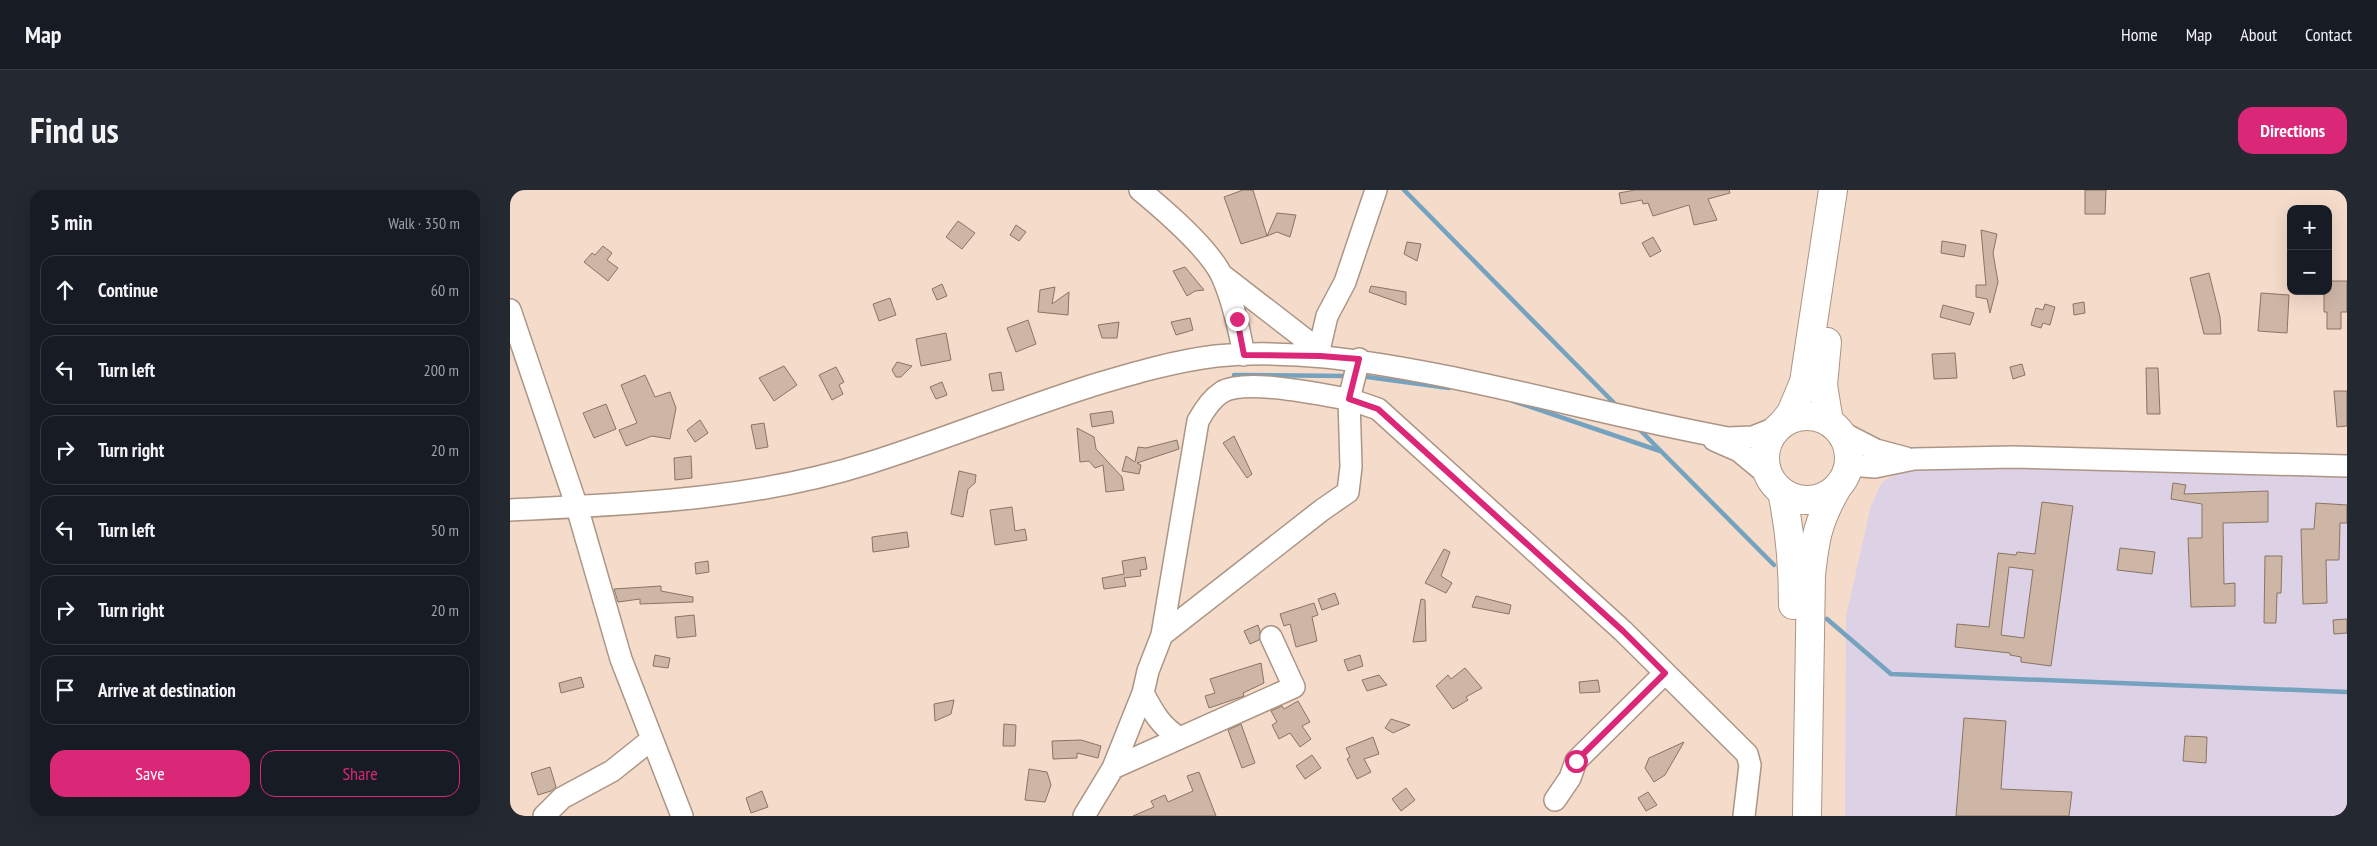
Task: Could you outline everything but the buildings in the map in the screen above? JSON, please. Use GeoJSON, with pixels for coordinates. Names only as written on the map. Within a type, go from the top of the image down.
{"type":"FeatureCollection","features":[{"type":"Feature","properties":{"kind":"highway"},"geometry":{"type":"LineString","coordinates":[[1788,816],[1793,718],[1793,576],[1788,519],[1775,484],[1764,462],[1765,449],[1770,437],[1791,413],[1804,382],[1833,190]]}},
{"type":"Feature","properties":{"kind":"highway"},"geometry":{"type":"LineString","coordinates":[[1806,816],[1811,575],[1815,537],[1822,514],[1843,477],[1848,448],[1835,427],[1823,385],[1834,283],[1850,190]]}},
{"type":"Feature","properties":{"kind":"highway"},"geometry":{"type":"LineString","coordinates":[[1780,425],[1794,418],[1806,416],[1818,417],[1835,427]]}},
{"type":"Feature","properties":{"kind":"highway"},"geometry":{"type":"LineString","coordinates":[[1775,484],[1800,500],[1810,500],[1829,494],[1843,477]]}},
{"type":"Feature","properties":{"kind":"street"},"geometry":{"type":"LineString","coordinates":[[1320,353],[1328,316],[1345,282],[1376,190]]}},
{"type":"Feature","properties":{"kind":"street"},"geometry":{"type":"LineString","coordinates":[[1152,194],[1200,246],[1222,275],[1320,353]]}},
{"type":"Feature","properties":{"kind":"street"},"geometry":{"type":"LineString","coordinates":[[1222,275],[1237,319],[1244,355]]}},
{"type":"Feature","properties":{"kind":"street"},"geometry":{"type":"LineString","coordinates":[[510,310],[577,507],[621,659],[682,816]]}},
{"type":"Feature","properties":{"kind":"street"},"geometry":{"type":"LineString","coordinates":[[510,510],[577,507],[740,494],[800,482],[868,463],[1052,398],[1114,379],[1181,361],[1244,355],[1320,353],[1359,359],[1518,390],[1598,410],[1728,438],[1753,437],[1780,425]]}},
{"type":"Feature","properties":{"kind":"street"},"geometry":{"type":"LineString","coordinates":[[1162,635],[1314,516],[1348,492],[1351,467],[1349,399],[1359,359]]}},
{"type":"Feature","properties":{"kind":"street"},"geometry":{"type":"LineString","coordinates":[[1084,816],[1113,768],[1143,693],[1148,671],[1162,635],[1198,422],[1205,407],[1222,392],[1233,388],[1254,386],[1349,399],[1378,409],[1623,631],[1749,758],[1744,816]]}},
{"type":"Feature","properties":{"kind":"street"},"geometry":{"type":"LineString","coordinates":[[1835,427],[1876,450],[1914,459]]}},
{"type":"Feature","properties":{"kind":"street"},"geometry":{"type":"LineString","coordinates":[[1697,432],[1739,451],[1775,484]]}},
{"type":"Feature","properties":{"kind":"street"},"geometry":{"type":"LineString","coordinates":[[1843,477],[1875,467],[1914,459],[2013,457],[2347,466]]}},
{"type":"Feature","properties":{"kind":"street"},"geometry":{"type":"LineString","coordinates":[[1113,768],[1294,687],[1272,637]]}},
{"type":"Feature","properties":{"kind":"street"},"geometry":{"type":"LineString","coordinates":[[1555,800],[1570,778],[1576,761],[1665,673]]}},
{"type":"Feature","properties":{"kind":"street"},"geometry":{"type":"LineString","coordinates":[[1143,693],[1156,718],[1167,730],[1180,738]]}},
{"type":"Feature","properties":{"kind":"street"},"geometry":{"type":"LineString","coordinates":[[544,816],[562,798],[612,771],[652,739]]}},
{"type":"Feature","properties":{"kind":"shaded area"},"geometry":{"type":"Polygon","coordinates":[[[1965,463],[2347,472],[2347,816],[1845,816],[1846,616],[1871,506],[1882,482],[1908,468],[1965,463]]]}},
{"type":"Feature","properties":{"kind":"waterway"},"geometry":{"type":"LineString","coordinates":[[1404,190],[1617,406]]}},
{"type":"Feature","properties":{"kind":"waterway"},"geometry":{"type":"LineString","coordinates":[[1234,375],[1348,376]]}},
{"type":"Feature","properties":{"kind":"waterway"},"geometry":{"type":"LineString","coordinates":[[1360,376],[1449,388]]}},
{"type":"Feature","properties":{"kind":"waterway"},"geometry":{"type":"LineString","coordinates":[[1513,401],[1660,451]]}},
{"type":"Feature","properties":{"kind":"waterway"},"geometry":{"type":"LineString","coordinates":[[1638,428],[1774,565]]}},
{"type":"Feature","properties":{"kind":"waterway"},"geometry":{"type":"LineString","coordinates":[[1827,619],[1891,674],[2347,692]]}},
{"type":"Feature","properties":{"kind":"route"},"geometry":{"type":"LineString","coordinates":[[1237,319],[1244,355],[1278,354],[1359,359],[1349,399],[1366,403],[1378,409],[1623,631],[1665,673],[1576,761]]}}]}
